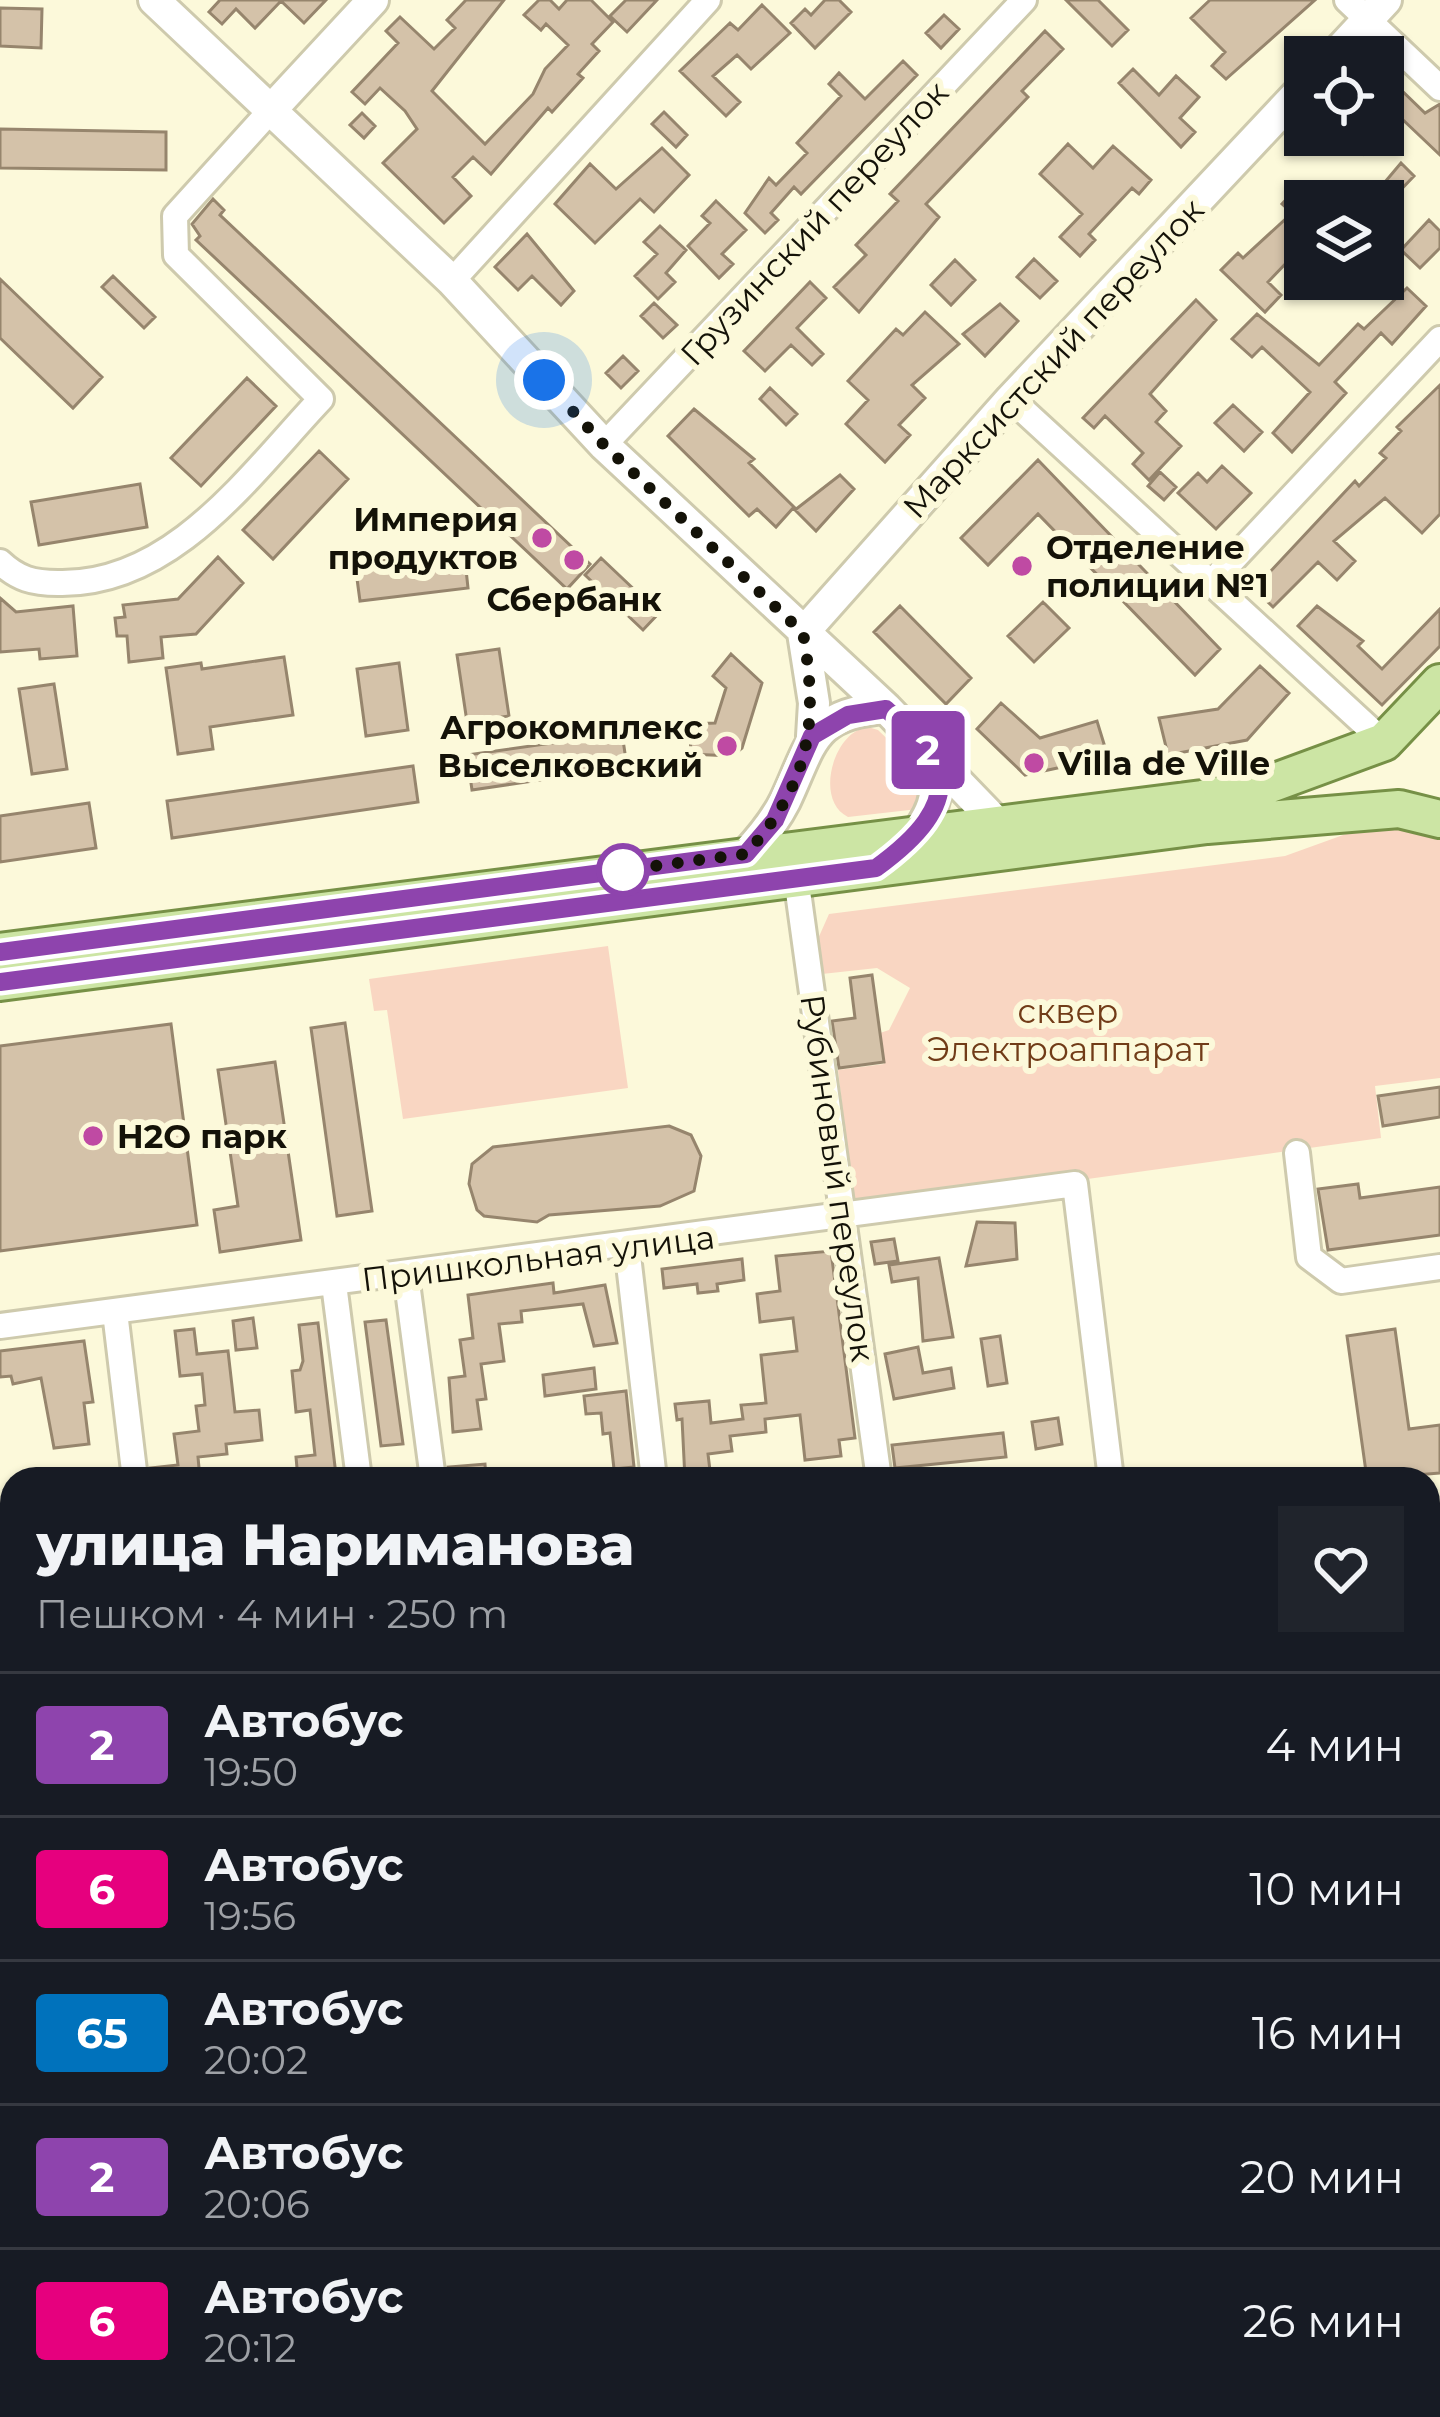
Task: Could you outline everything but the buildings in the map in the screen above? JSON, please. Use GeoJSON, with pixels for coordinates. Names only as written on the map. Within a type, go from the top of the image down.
{"type":"FeatureCollection","features":[{"type":"Feature","properties":{"kind":"main road"},"geometry":{"type":"LineString","coordinates":[[0,982],[803,857],[916,835],[1258,788],[1384,742],[1440,683]]}},
{"type":"Feature","properties":{"kind":"main road"},"geometry":{"type":"LineString","coordinates":[[0,952],[746,854],[803,857],[862,870],[1352,810],[1399,809],[1438,818]]}},
{"type":"Feature","properties":{"kind":"street"},"geometry":{"type":"LineString","coordinates":[[154,0],[452,281],[604,445],[886,709],[998,825]]}},
{"type":"Feature","properties":{"kind":"street"},"geometry":{"type":"LineString","coordinates":[[0,562],[17,578],[44,583],[90,582],[140,566],[206,520],[321,399],[176,255],[175,216],[373,0]]}},
{"type":"Feature","properties":{"kind":"street"},"geometry":{"type":"LineString","coordinates":[[452,281],[708,0]]}},
{"type":"Feature","properties":{"kind":"street","name":"Грузинский переулок"},"geometry":{"type":"LineString","coordinates":[[604,445],[1024,0]]}},
{"type":"Feature","properties":{"kind":"street"},"geometry":{"type":"LineString","coordinates":[[1347,36],[1366,7],[1440,88]]}},
{"type":"Feature","properties":{"kind":"street","name":"Марксистский переулок"},"geometry":{"type":"LineString","coordinates":[[803,633],[1011,399],[1284,108]]}},
{"type":"Feature","properties":{"kind":"street"},"geometry":{"type":"LineString","coordinates":[[1211,584],[1440,339]]}},
{"type":"Feature","properties":{"kind":"street"},"geometry":{"type":"LineString","coordinates":[[1011,399],[1384,742]]}},
{"type":"Feature","properties":{"kind":"street"},"geometry":{"type":"LineString","coordinates":[[746,854],[787,798],[812,736],[814,703],[803,633]]}},
{"type":"Feature","properties":{"kind":"street"},"geometry":{"type":"LineString","coordinates":[[812,736],[848,715],[886,709]]}},
{"type":"Feature","properties":{"kind":"street"},"geometry":{"type":"LineString","coordinates":[[862,870],[916,835],[936,800],[933,756]]}},
{"type":"Feature","properties":{"kind":"street"},"geometry":{"type":"LineString","coordinates":[[787,798],[798,822],[803,857]]}},
{"type":"Feature","properties":{"kind":"street","name":"Рубиновый переулок"},"geometry":{"type":"LineString","coordinates":[[803,857],[877,1467]]}},
{"type":"Feature","properties":{"kind":"street"},"geometry":{"type":"LineString","coordinates":[[1297,1153],[1309,1258],[1341,1281],[1440,1267]]}},
{"type":"Feature","properties":{"kind":"street","name":"Пришкольная улица"},"geometry":{"type":"LineString","coordinates":[[0,1326],[627,1247],[1075,1184],[1110,1467]]}},
{"type":"Feature","properties":{"kind":"street"},"geometry":{"type":"LineString","coordinates":[[627,1247],[653,1467]]}},
{"type":"Feature","properties":{"kind":"street"},"geometry":{"type":"LineString","coordinates":[[406,1275],[431,1467]]}},
{"type":"Feature","properties":{"kind":"street"},"geometry":{"type":"LineString","coordinates":[[334,1284],[357,1467]]}},
{"type":"Feature","properties":{"kind":"street"},"geometry":{"type":"LineString","coordinates":[[115,1312],[134,1467]]}},
{"type":"Feature","properties":{"kind":"green space"},"geometry":{"type":"Polygon","coordinates":[[[868,727],[878,730],[929,779],[918,809],[848,817],[838,809],[830,783],[837,753],[845,740],[868,727]]]}},
{"type":"Feature","properties":{"kind":"green space","name":"cквер Электроаппарат"},"geometry":{"type":"Polygon","coordinates":[[[1393,817],[1440,834],[1440,1078],[1375,1086],[1381,1138],[866,1210],[853,1201],[838,1070],[884,1064],[880,1033],[889,1030],[910,988],[877,968],[822,974],[817,941],[829,914],[1285,856],[1393,817]]]}},
{"type":"Feature","properties":{"kind":"green space"},"geometry":{"type":"Polygon","coordinates":[[[608,946],[628,1088],[403,1119],[387,1010],[374,1011],[369,979],[608,946]]]}},
{"type":"Feature","properties":{"kind":"bus line","name":"2"},"geometry":{"type":"LineString","coordinates":[[0,952],[746,854],[775,820],[812,736],[867,710],[886,709],[933,756],[938,779],[930,818],[907,846],[876,868],[0,982]]}},
{"type":"Feature","properties":{"kind":"place","name":"Империя продуктов"},"geometry":{"type":"Point","coordinates":[542,538]}},
{"type":"Feature","properties":{"kind":"place","name":"Сбербанк"},"geometry":{"type":"Point","coordinates":[574,560]}},
{"type":"Feature","properties":{"kind":"place","name":"Отделение полиции №1"},"geometry":{"type":"Point","coordinates":[1022,566]}},
{"type":"Feature","properties":{"kind":"place","name":"Агрокомплекс Выселковский"},"geometry":{"type":"Point","coordinates":[727,746]}},
{"type":"Feature","properties":{"kind":"place","name":"Villa de Ville"},"geometry":{"type":"Point","coordinates":[1034,763]}},
{"type":"Feature","properties":{"kind":"place","name":"H2O парк"},"geometry":{"type":"Point","coordinates":[93,1136]}},
{"type":"Feature","properties":{"kind":"route"},"geometry":{"type":"LineString","coordinates":[[544,380],[604,445],[803,633],[810,671],[812,736],[775,820],[746,854],[623,870]]}}]}
